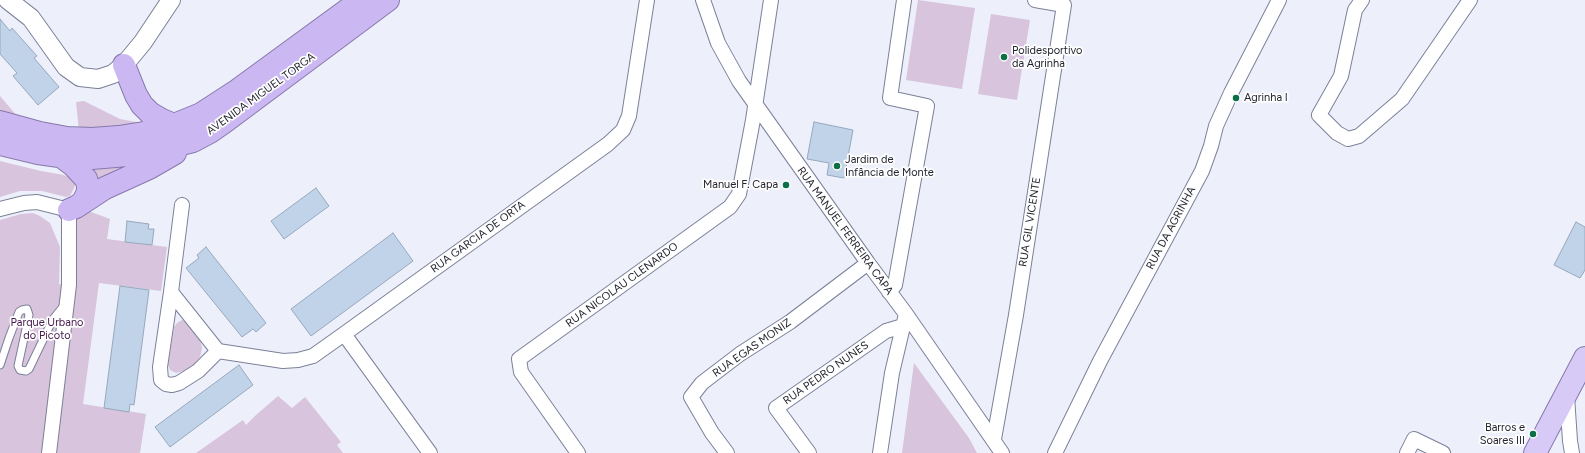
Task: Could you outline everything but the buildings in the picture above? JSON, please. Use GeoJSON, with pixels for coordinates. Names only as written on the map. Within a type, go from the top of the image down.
{"type":"FeatureCollection","features":[{"type":"Feature","properties":{"kind":"highway","name":"AVENIDA MIGUEL TORGA"},"geometry":{"type":"LineString","coordinates":[[0,122],[40,133],[67,138],[92,139],[144,133],[174,125],[202,114],[238,90],[361,0]]}},
{"type":"Feature","properties":{"kind":"highway","name":"AVENIDA MIGUEL TORGA"},"geometry":{"type":"LineString","coordinates":[[0,144],[62,157],[80,159],[153,151],[193,141],[223,123],[388,0]]}},
{"type":"Feature","properties":{"kind":"highway"},"geometry":{"type":"LineString","coordinates":[[124,65],[136,95],[142,105],[150,113],[174,125]]}},
{"type":"Feature","properties":{"kind":"highway"},"geometry":{"type":"LineString","coordinates":[[76,206],[106,188],[162,160],[193,141]]}},
{"type":"Feature","properties":{"kind":"highway"},"geometry":{"type":"LineString","coordinates":[[62,157],[81,172],[88,185],[88,192],[76,206]]}},
{"type":"Feature","properties":{"kind":"main road"},"geometry":{"type":"LineString","coordinates":[[1535,453],[1585,358]]}},
{"type":"Feature","properties":{"kind":"street"},"geometry":{"type":"LineString","coordinates":[[8,0],[31,18],[66,67],[80,77],[98,79],[113,74],[124,65],[143,42],[167,1]]}},
{"type":"Feature","properties":{"kind":"street","name":"RUA GARCIA DE ORTA"},"geometry":{"type":"LineString","coordinates":[[218,351],[283,361],[298,360],[313,356],[608,144],[623,130],[629,116],[647,0]]}},
{"type":"Feature","properties":{"kind":"street","name":"RUA MANUEL FERREIRA CAPA"},"geometry":{"type":"LineString","coordinates":[[703,0],[718,43],[739,81],[889,292],[905,320],[994,439],[1002,453]]}},
{"type":"Feature","properties":{"kind":"street"},"geometry":{"type":"LineString","coordinates":[[755,105],[771,0]]}},
{"type":"Feature","properties":{"kind":"street"},"geometry":{"type":"LineString","coordinates":[[889,292],[895,285],[927,106],[890,98],[904,0]]}},
{"type":"Feature","properties":{"kind":"street","name":"RUA GIL VICENTE"},"geometry":{"type":"LineString","coordinates":[[994,439],[1016,315],[1064,5],[1036,0]]}},
{"type":"Feature","properties":{"kind":"street","name":"RUA DA AGRINHA"},"geometry":{"type":"LineString","coordinates":[[1055,453],[1104,355],[1202,171],[1216,126],[1279,0]]}},
{"type":"Feature","properties":{"kind":"street"},"geometry":{"type":"LineString","coordinates":[[1362,0],[1355,10],[1341,76],[1319,115],[1337,133],[1348,139],[1359,136],[1402,99],[1470,0]]}},
{"type":"Feature","properties":{"kind":"street","name":"RUA NICOLAU CLENARDO"},"geometry":{"type":"LineString","coordinates":[[578,453],[521,372],[519,359],[730,207],[739,194],[755,105]]}},
{"type":"Feature","properties":{"kind":"street"},"geometry":{"type":"LineString","coordinates":[[0,209],[24,202],[76,206],[67,306],[49,453]]}},
{"type":"Feature","properties":{"kind":"street"},"geometry":{"type":"LineString","coordinates":[[171,292],[218,351],[198,371],[179,383],[172,385],[166,384],[161,380],[160,367],[182,205]]}},
{"type":"Feature","properties":{"kind":"street","name":"RUA EGAS MONIZ"},"geometry":{"type":"LineString","coordinates":[[727,453],[712,433],[691,397],[702,383],[740,354],[796,318],[868,263]]}},
{"type":"Feature","properties":{"kind":"street"},"geometry":{"type":"LineString","coordinates":[[880,453],[892,373],[905,320]]}},
{"type":"Feature","properties":{"kind":"street","name":"RUA PEDRO NUNES"},"geometry":{"type":"LineString","coordinates":[[809,453],[776,408],[886,331],[905,320]]}},
{"type":"Feature","properties":{"kind":"street"},"geometry":{"type":"LineString","coordinates":[[344,334],[430,453]]}},
{"type":"Feature","properties":{"kind":"street"},"geometry":{"type":"LineString","coordinates":[[1567,393],[1572,453]]}},
{"type":"Feature","properties":{"kind":"street"},"geometry":{"type":"LineString","coordinates":[[1407,453],[1414,439],[1444,453]]}},
{"type":"Feature","properties":{"kind":"lane"},"geometry":{"type":"LineString","coordinates":[[0,365],[19,312],[24,308],[27,309],[29,315],[18,366],[20,370],[26,371],[29,370],[53,319],[62,308],[67,306]]}},
{"type":"Feature","properties":{"kind":"green space"},"geometry":{"type":"Polygon","coordinates":[[[918,0],[975,8],[962,89],[906,80],[918,0]]]}},
{"type":"Feature","properties":{"kind":"green space","name":"Polidesportivo da Agrinha"},"geometry":{"type":"Polygon","coordinates":[[[991,14],[1030,20],[1017,100],[978,94],[991,14]]]}},
{"type":"Feature","properties":{"kind":"green space"},"geometry":{"type":"Polygon","coordinates":[[[0,96],[17,116],[0,112],[0,96]]]}},
{"type":"Feature","properties":{"kind":"green space"},"geometry":{"type":"Polygon","coordinates":[[[84,101],[120,119],[142,123],[121,130],[79,131],[76,102],[84,101]]]}},
{"type":"Feature","properties":{"kind":"green space"},"geometry":{"type":"Polygon","coordinates":[[[0,161],[64,175],[72,178],[75,182],[75,186],[70,196],[66,197],[42,191],[20,191],[0,197],[0,161]]]}},
{"type":"Feature","properties":{"kind":"green space"},"geometry":{"type":"Polygon","coordinates":[[[141,163],[97,186],[89,169],[141,163]]]}},
{"type":"Feature","properties":{"kind":"green space","name":"Parque Urbano do Picoto"},"geometry":{"type":"Polygon","coordinates":[[[86,210],[110,219],[107,239],[167,247],[161,291],[99,283],[83,404],[146,414],[140,453],[0,453],[0,220],[21,214],[33,213],[50,223],[60,247],[59,284],[76,285],[75,218],[86,210]]]}},
{"type":"Feature","properties":{"kind":"green space"},"geometry":{"type":"Polygon","coordinates":[[[182,320],[186,321],[200,338],[202,348],[200,357],[191,367],[176,373],[170,370],[168,365],[174,327],[182,320]]]}},
{"type":"Feature","properties":{"kind":"green space"},"geometry":{"type":"Polygon","coordinates":[[[914,363],[969,438],[977,453],[902,453],[914,363]]]}},
{"type":"Feature","properties":{"kind":"green space"},"geometry":{"type":"Polygon","coordinates":[[[278,396],[292,408],[305,397],[341,442],[337,445],[343,453],[196,453],[243,420],[246,425],[278,396]]]}},
{"type":"Feature","properties":{"kind":"place","name":"Polidesportivo da Agrinha"},"geometry":{"type":"Point","coordinates":[1004,57]}},
{"type":"Feature","properties":{"kind":"place","name":"Agrinha I"},"geometry":{"type":"Point","coordinates":[1236,98]}},
{"type":"Feature","properties":{"kind":"place","name":"Jardim de Infância de Monte"},"geometry":{"type":"Point","coordinates":[837,166]}},
{"type":"Feature","properties":{"kind":"place","name":"Manuel F. Capa"},"geometry":{"type":"Point","coordinates":[786,185]}},
{"type":"Feature","properties":{"kind":"place","name":"Barros e Soares III"},"geometry":{"type":"Point","coordinates":[1533,434]}}]}
